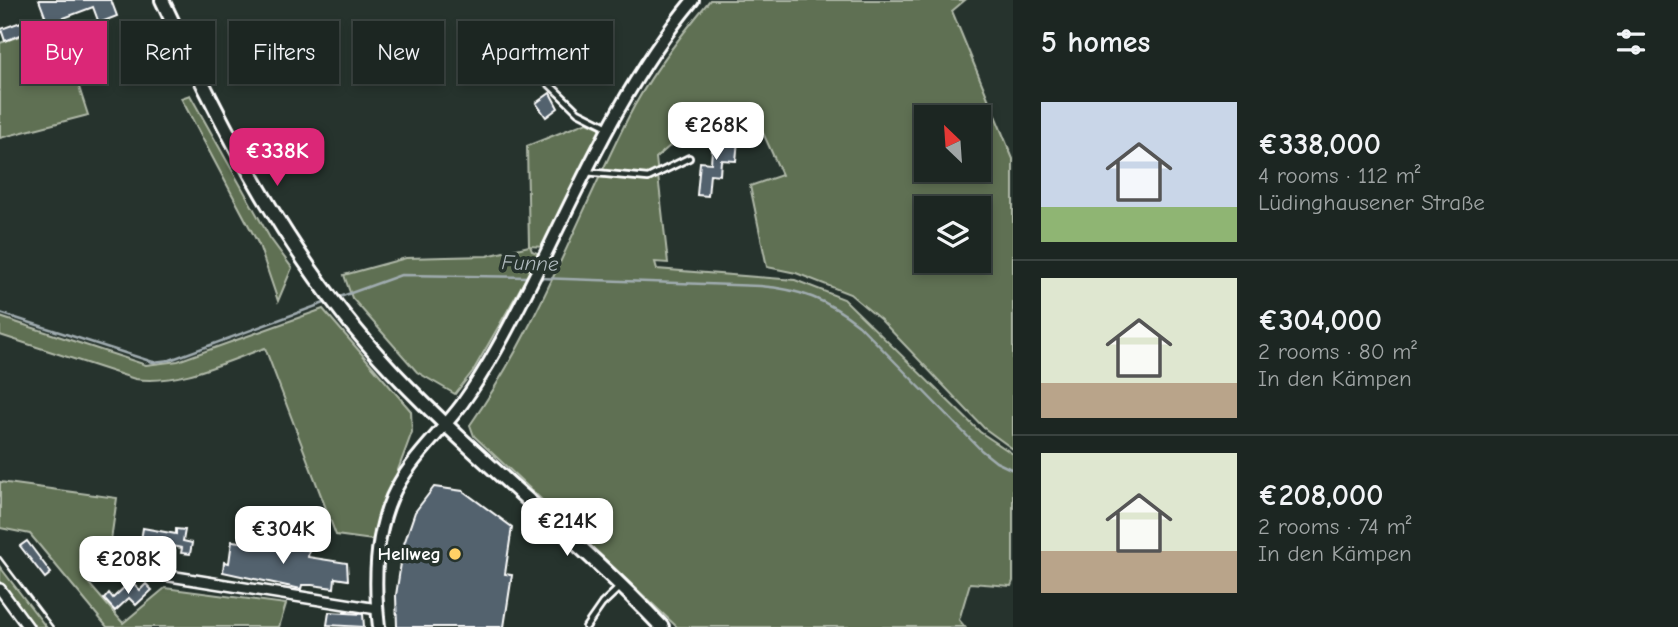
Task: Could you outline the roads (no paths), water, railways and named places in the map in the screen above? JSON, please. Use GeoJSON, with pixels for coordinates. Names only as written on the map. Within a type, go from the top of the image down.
{"type":"FeatureCollection","features":[{"type":"Feature","properties":{"kind":"main road"},"geometry":{"type":"LineString","coordinates":[[162,0],[243,164],[288,238],[340,310],[393,372],[444,423],[622,586],[662,627]]}},
{"type":"Feature","properties":{"kind":"street"},"geometry":{"type":"LineString","coordinates":[[379,627],[377,557],[392,497],[444,423],[461,405],[495,352],[609,127],[650,58],[693,0]]}},
{"type":"Feature","properties":{"kind":"street"},"geometry":{"type":"LineString","coordinates":[[101,565],[377,609]]}},
{"type":"Feature","properties":{"kind":"street"},"geometry":{"type":"LineString","coordinates":[[0,589],[29,627]]}},
{"type":"Feature","properties":{"kind":"lane"},"geometry":{"type":"LineString","coordinates":[[549,84],[578,112],[609,127]]}},
{"type":"Feature","properties":{"kind":"lane"},"geometry":{"type":"LineString","coordinates":[[585,172],[648,178],[689,158]]}},
{"type":"Feature","properties":{"kind":"lane"},"geometry":{"type":"LineString","coordinates":[[586,627],[602,604],[622,586]]}},
{"type":"Feature","properties":{"kind":"waterway","name":"Funne"},"geometry":{"type":"LineString","coordinates":[[337,298],[401,275],[529,277]]}},
{"type":"Feature","properties":{"kind":"waterway","name":"Funne"},"geometry":{"type":"LineString","coordinates":[[539,278],[760,286],[812,297],[859,325],[981,450],[996,462],[1013,470]]}},
{"type":"Feature","properties":{"kind":"waterway","name":"Funne"},"geometry":{"type":"LineString","coordinates":[[0,313],[153,362],[170,360],[327,302]]}},
{"type":"Feature","properties":{"kind":"railway"},"geometry":{"type":"LineString","coordinates":[[0,557],[53,627]]}},
{"type":"Feature","properties":{"kind":"place","name":"Hellweg"},"geometry":{"type":"Point","coordinates":[455,554]}}]}
